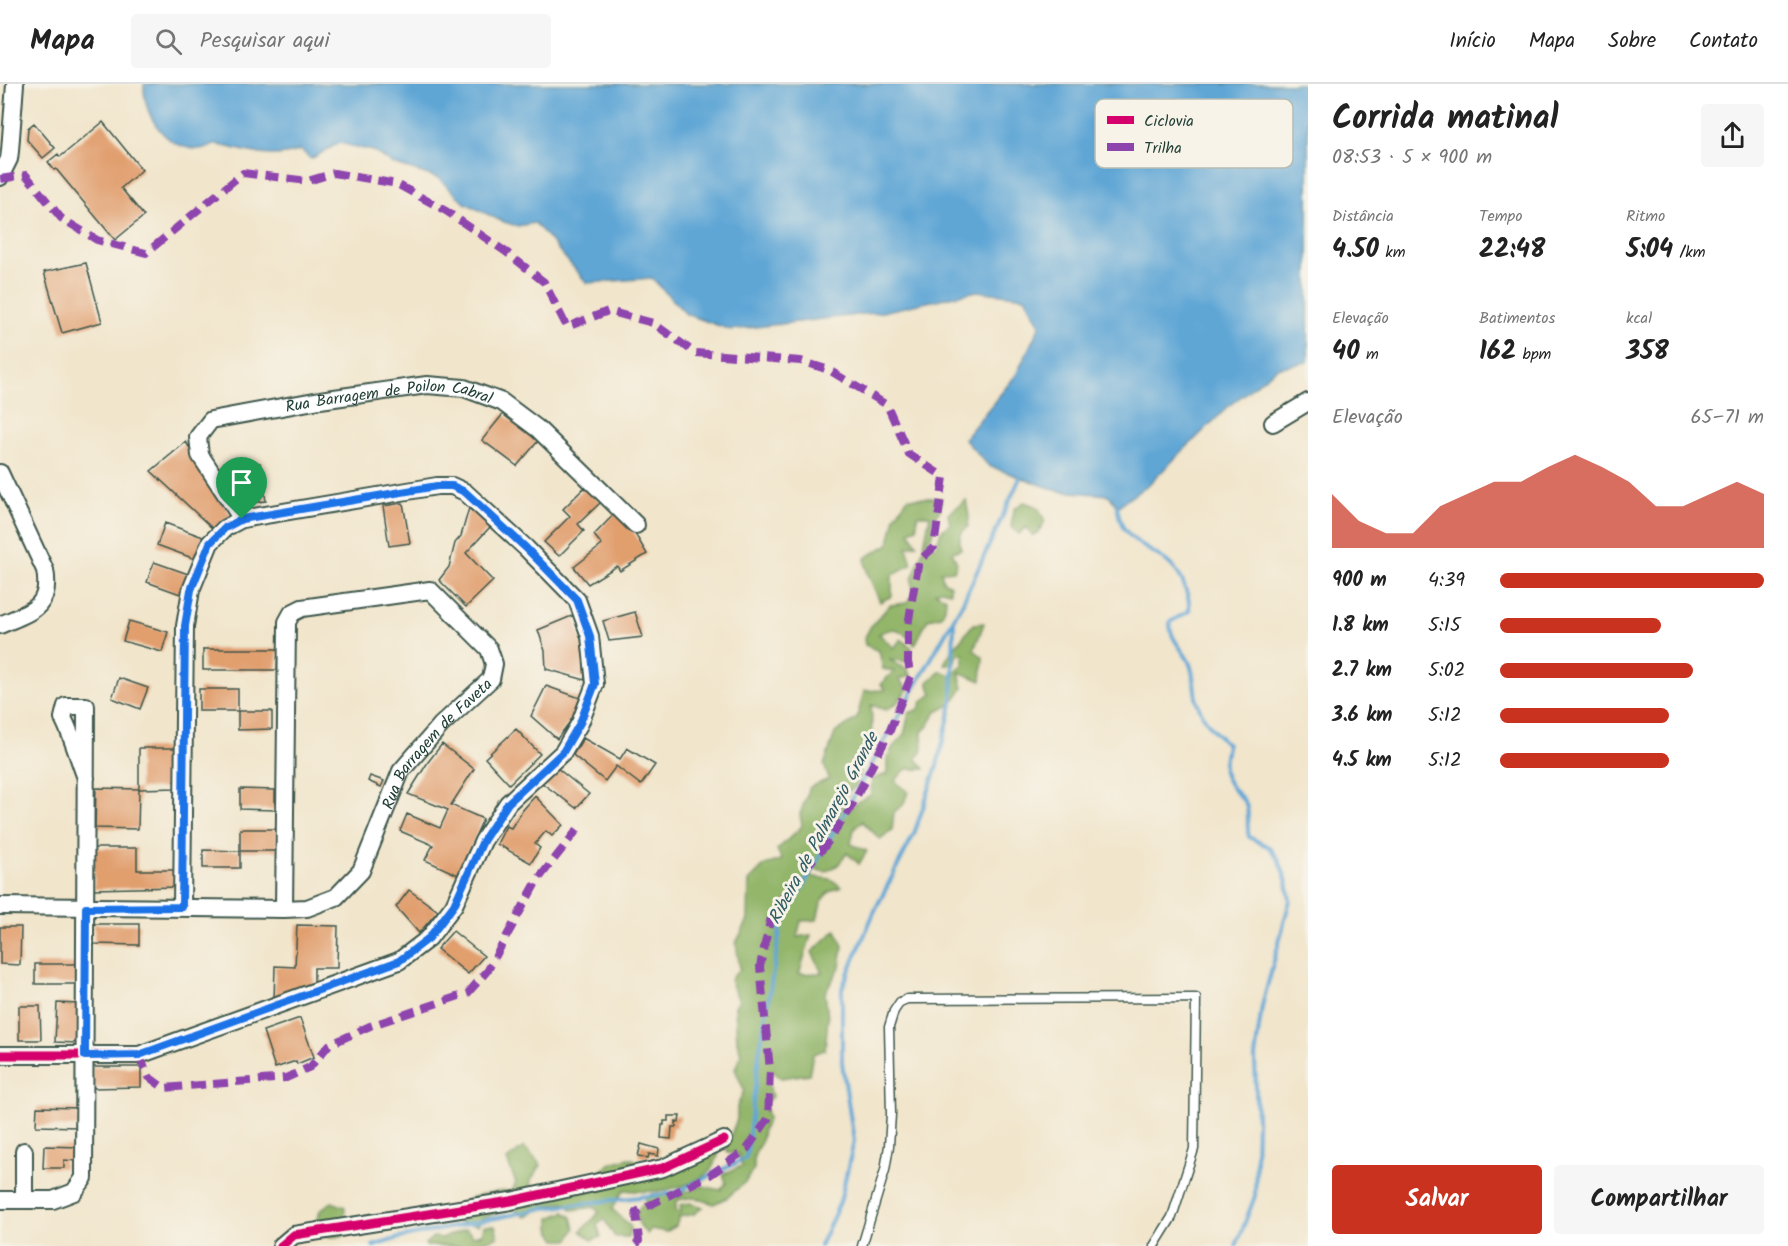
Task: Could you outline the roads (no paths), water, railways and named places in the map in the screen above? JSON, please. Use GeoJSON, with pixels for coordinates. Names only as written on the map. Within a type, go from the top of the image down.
{"type":"FeatureCollection","features":[{"type":"Feature","properties":{"kind":"street"},"geometry":{"type":"LineString","coordinates":[[0,177],[9,159],[15,84]]}},
{"type":"Feature","properties":{"kind":"street","name":"Rua Barragem de Poilon Cabral"},"geometry":{"type":"LineString","coordinates":[[242,519],[200,455],[198,437],[211,420],[321,400],[427,385],[464,388],[502,402],[538,429],[636,525]]}},
{"type":"Feature","properties":{"kind":"street"},"geometry":{"type":"LineString","coordinates":[[1273,423],[1308,402]]}},
{"type":"Feature","properties":{"kind":"street"},"geometry":{"type":"LineString","coordinates":[[0,473],[45,570],[47,584],[42,602],[33,611],[0,625]]}},
{"type":"Feature","properties":{"kind":"street"},"geometry":{"type":"LineString","coordinates":[[0,1055],[139,1055],[399,961],[429,938],[454,905],[483,841],[508,803],[563,752],[580,723],[595,684],[590,636],[577,600],[526,548],[465,492],[452,486],[437,486],[242,519],[225,528],[210,543],[191,590],[185,626],[182,907]]}},
{"type":"Feature","properties":{"kind":"street","name":"Rua Barragem de Faveta"},"geometry":{"type":"LineString","coordinates":[[0,906],[284,909],[307,908],[336,897],[361,871],[401,771],[441,725],[491,679],[494,664],[489,649],[430,590],[302,608],[292,613],[287,622],[284,909]]}},
{"type":"Feature","properties":{"kind":"street"},"geometry":{"type":"LineString","coordinates":[[0,1200],[53,1200],[74,1192],[84,1178],[86,778]]}},
{"type":"Feature","properties":{"kind":"street"},"geometry":{"type":"LineString","coordinates":[[281,1246],[294,1235],[511,1201],[663,1168],[724,1140]]}},
{"type":"Feature","properties":{"kind":"street"},"geometry":{"type":"LineString","coordinates":[[24,1151],[24,1200]]}},
{"type":"Feature","properties":{"kind":"lane"},"geometry":{"type":"LineString","coordinates":[[862,1246],[885,1170],[891,1114],[889,1028],[894,1011],[900,1002],[907,999],[1196,998],[1194,1149],[1172,1217],[1154,1246]]}},
{"type":"Feature","properties":{"kind":"water"},"geometry":{"type":"Polygon","coordinates":[[[144,84],[1308,84],[1308,362],[1277,368],[1229,406],[1149,484],[1117,507],[1109,495],[1058,491],[989,466],[964,439],[1016,375],[1040,325],[1025,297],[977,291],[882,312],[731,330],[686,314],[652,278],[587,283],[535,223],[517,226],[501,221],[465,203],[438,178],[393,164],[373,151],[339,143],[311,159],[301,150],[270,155],[216,145],[200,149],[175,143],[158,127],[147,107],[144,84]]]}},
{"type":"Feature","properties":{"kind":"waterway","name":"Ribeira de Palmarejo Grande"},"geometry":{"type":"LineString","coordinates":[[373,1246],[399,1238],[545,1208],[675,1193],[746,1158],[759,1055],[781,925],[962,604],[1020,478]]}},
{"type":"Feature","properties":{"kind":"waterway"},"geometry":{"type":"LineString","coordinates":[[1117,507],[1125,530],[1133,539],[1174,568],[1185,588],[1189,611],[1170,622],[1172,634],[1190,664],[1200,710],[1227,744],[1224,772],[1228,782],[1246,804],[1249,837],[1269,847],[1279,860],[1287,882],[1290,900],[1262,1006],[1255,1057],[1257,1123],[1255,1196],[1236,1246]]}},
{"type":"Feature","properties":{"kind":"waterway"},"geometry":{"type":"LineString","coordinates":[[820,1246],[840,1202],[854,1141],[842,1062],[842,988],[875,910],[914,834],[937,766],[952,704],[954,619]]}}]}
